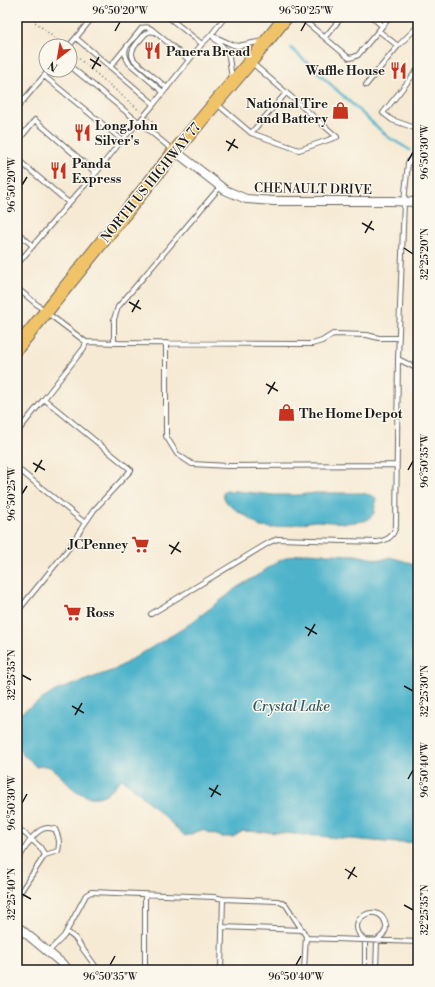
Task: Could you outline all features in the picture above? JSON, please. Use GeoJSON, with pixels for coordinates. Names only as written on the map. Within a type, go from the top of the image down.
{"type":"FeatureCollection","features":[{"type":"Feature","properties":{"kind":"main road","name":"NORTH US HIGHWAY 77"},"geometry":{"type":"LineString","coordinates":[[17,348],[215,102],[250,62],[286,17]]}},
{"type":"Feature","properties":{"kind":"street","name":"CHENAULT DRIVE"},"geometry":{"type":"LineString","coordinates":[[175,152],[220,187],[246,199],[274,201],[418,203]]}},
{"type":"Feature","properties":{"kind":"street"},"geometry":{"type":"LineString","coordinates":[[17,926],[68,970]]}},
{"type":"Feature","properties":{"kind":"lane"},"geometry":{"type":"LineString","coordinates":[[76,38],[93,17]]}},
{"type":"Feature","properties":{"kind":"lane"},"geometry":{"type":"LineString","coordinates":[[168,17],[202,44]]}},
{"type":"Feature","properties":{"kind":"lane"},"geometry":{"type":"LineString","coordinates":[[17,265],[19,260],[33,246],[96,173],[122,140],[140,122],[225,17]]}},
{"type":"Feature","properties":{"kind":"lane"},"geometry":{"type":"LineString","coordinates":[[300,17],[349,58],[358,55],[390,17]]}},
{"type":"Feature","properties":{"kind":"lane"},"geometry":{"type":"LineString","coordinates":[[325,37],[342,17]]}},
{"type":"Feature","properties":{"kind":"lane"},"geometry":{"type":"LineString","coordinates":[[372,17],[382,26]]}},
{"type":"Feature","properties":{"kind":"lane"},"geometry":{"type":"LineString","coordinates":[[366,85],[398,46],[418,26]]}},
{"type":"Feature","properties":{"kind":"lane"},"geometry":{"type":"LineString","coordinates":[[110,67],[142,28],[150,28],[189,60]]}},
{"type":"Feature","properties":{"kind":"lane"},"geometry":{"type":"LineString","coordinates":[[155,32],[150,31],[145,34],[132,50],[132,56],[135,61],[167,88]]}},
{"type":"Feature","properties":{"kind":"lane"},"geometry":{"type":"LineString","coordinates":[[379,31],[398,46]]}},
{"type":"Feature","properties":{"kind":"lane"},"geometry":{"type":"LineString","coordinates":[[211,35],[238,46],[268,40]]}},
{"type":"Feature","properties":{"kind":"lane"},"geometry":{"type":"LineString","coordinates":[[211,35],[227,51],[233,82]]}},
{"type":"Feature","properties":{"kind":"lane"},"geometry":{"type":"LineString","coordinates":[[78,40],[154,104]]}},
{"type":"Feature","properties":{"kind":"lane"},"geometry":{"type":"LineString","coordinates":[[127,46],[125,52],[129,63],[164,92]]}},
{"type":"Feature","properties":{"kind":"lane"},"geometry":{"type":"LineString","coordinates":[[215,102],[251,133],[299,150],[337,137],[250,62]]}},
{"type":"Feature","properties":{"kind":"lane"},"geometry":{"type":"LineString","coordinates":[[418,70],[383,113],[392,120],[416,129],[418,124]]}},
{"type":"Feature","properties":{"kind":"lane"},"geometry":{"type":"LineString","coordinates":[[78,72],[175,152]]}},
{"type":"Feature","properties":{"kind":"lane"},"geometry":{"type":"LineString","coordinates":[[17,108],[42,78]]}},
{"type":"Feature","properties":{"kind":"lane"},"geometry":{"type":"LineString","coordinates":[[46,78],[122,140]]}},
{"type":"Feature","properties":{"kind":"lane"},"geometry":{"type":"LineString","coordinates":[[251,133],[286,93]]}},
{"type":"Feature","properties":{"kind":"lane"},"geometry":{"type":"LineString","coordinates":[[17,142],[35,120],[96,173]]}},
{"type":"Feature","properties":{"kind":"lane"},"geometry":{"type":"LineString","coordinates":[[152,614],[270,542],[278,539],[377,542],[390,538],[396,526],[398,338],[404,202],[408,163],[418,152]]}},
{"type":"Feature","properties":{"kind":"lane"},"geometry":{"type":"LineString","coordinates":[[17,159],[69,203]]}},
{"type":"Feature","properties":{"kind":"lane"},"geometry":{"type":"LineString","coordinates":[[114,343],[114,319],[118,307],[220,187]]}},
{"type":"Feature","properties":{"kind":"lane"},"geometry":{"type":"LineString","coordinates":[[17,232],[33,246]]}},
{"type":"Feature","properties":{"kind":"lane"},"geometry":{"type":"LineString","coordinates":[[17,288],[86,342],[312,344],[322,341],[333,334],[398,338]]}},
{"type":"Feature","properties":{"kind":"lane"},"geometry":{"type":"LineString","coordinates":[[17,432],[84,348],[86,342]]}},
{"type":"Feature","properties":{"kind":"lane"},"geometry":{"type":"LineString","coordinates":[[166,343],[166,436],[177,454],[192,464],[228,466],[396,465]]}},
{"type":"Feature","properties":{"kind":"lane"},"geometry":{"type":"LineString","coordinates":[[398,359],[418,369]]}},
{"type":"Feature","properties":{"kind":"lane"},"geometry":{"type":"LineString","coordinates":[[17,612],[69,548],[99,504],[131,470],[44,399]]}},
{"type":"Feature","properties":{"kind":"lane"},"geometry":{"type":"LineString","coordinates":[[17,468],[85,523]]}},
{"type":"Feature","properties":{"kind":"lane"},"geometry":{"type":"LineString","coordinates":[[17,862],[31,839],[40,830],[48,827],[56,830],[60,843],[58,851],[45,855],[17,897]]}},
{"type":"Feature","properties":{"kind":"lane"},"geometry":{"type":"LineString","coordinates":[[17,829],[23,832],[40,847],[45,855]]}},
{"type":"Feature","properties":{"kind":"lane"},"geometry":{"type":"LineString","coordinates":[[48,952],[67,932],[86,895],[91,892],[214,897],[223,900],[278,901],[286,905],[306,936],[304,970]]}},
{"type":"Feature","properties":{"kind":"lane"},"geometry":{"type":"LineString","coordinates":[[145,894],[145,970]]}},
{"type":"Feature","properties":{"kind":"lane"},"geometry":{"type":"LineString","coordinates":[[220,970],[223,900]]}},
{"type":"Feature","properties":{"kind":"lane"},"geometry":{"type":"LineString","coordinates":[[365,970],[365,940],[359,933],[357,924],[362,916],[371,912],[380,915],[386,923],[385,933],[378,940],[376,970]]}},
{"type":"Feature","properties":{"kind":"lane"},"geometry":{"type":"LineString","coordinates":[[222,927],[303,930]]}},
{"type":"Feature","properties":{"kind":"lane"},"geometry":{"type":"LineString","coordinates":[[67,932],[75,938],[98,970]]}},
{"type":"Feature","properties":{"kind":"lane"},"geometry":{"type":"LineString","coordinates":[[306,938],[418,942]]}},
{"type":"Feature","properties":{"kind":"path"},"geometry":{"type":"LineString","coordinates":[[29,17],[54,38]]}},
{"type":"Feature","properties":{"kind":"path"},"geometry":{"type":"LineString","coordinates":[[78,58],[155,123]]}},
{"type":"Feature","properties":{"kind":"water"},"geometry":{"type":"Polygon","coordinates":[[[226,490],[274,495],[362,493],[376,498],[374,513],[369,519],[364,521],[347,523],[315,521],[273,528],[260,527],[228,504],[223,493],[226,490]]]}},
{"type":"Feature","properties":{"kind":"water","name":"Crystal Lake"},"geometry":{"type":"Polygon","coordinates":[[[304,553],[355,555],[381,560],[390,557],[418,565],[418,842],[397,843],[243,831],[233,837],[222,837],[202,830],[185,836],[122,779],[106,794],[96,797],[85,796],[71,787],[50,767],[36,767],[17,747],[17,718],[21,713],[55,691],[114,670],[184,628],[236,588],[278,561],[304,553]]]}},
{"type":"Feature","properties":{"kind":"waterway"},"geometry":{"type":"LineString","coordinates":[[291,48],[388,137],[410,150]]}},
{"type":"Feature","properties":{"kind":"place","name":"Panera Bread"},"geometry":{"type":"Point","coordinates":[153,51]}},
{"type":"Feature","properties":{"kind":"place","name":"Waffle House"},"geometry":{"type":"Point","coordinates":[398,70]}},
{"type":"Feature","properties":{"kind":"place","name":"National Tire and Battery"},"geometry":{"type":"Point","coordinates":[341,110]}},
{"type":"Feature","properties":{"kind":"place","name":"Long John Silver's"},"geometry":{"type":"Point","coordinates":[82,132]}},
{"type":"Feature","properties":{"kind":"place","name":"Panda Express"},"geometry":{"type":"Point","coordinates":[59,170]}},
{"type":"Feature","properties":{"kind":"place","name":"The Home Depot"},"geometry":{"type":"Point","coordinates":[286,413]}},
{"type":"Feature","properties":{"kind":"place","name":"JCPenney"},"geometry":{"type":"Point","coordinates":[141,544]}},
{"type":"Feature","properties":{"kind":"place","name":"Ross"},"geometry":{"type":"Point","coordinates":[73,612]}}]}
